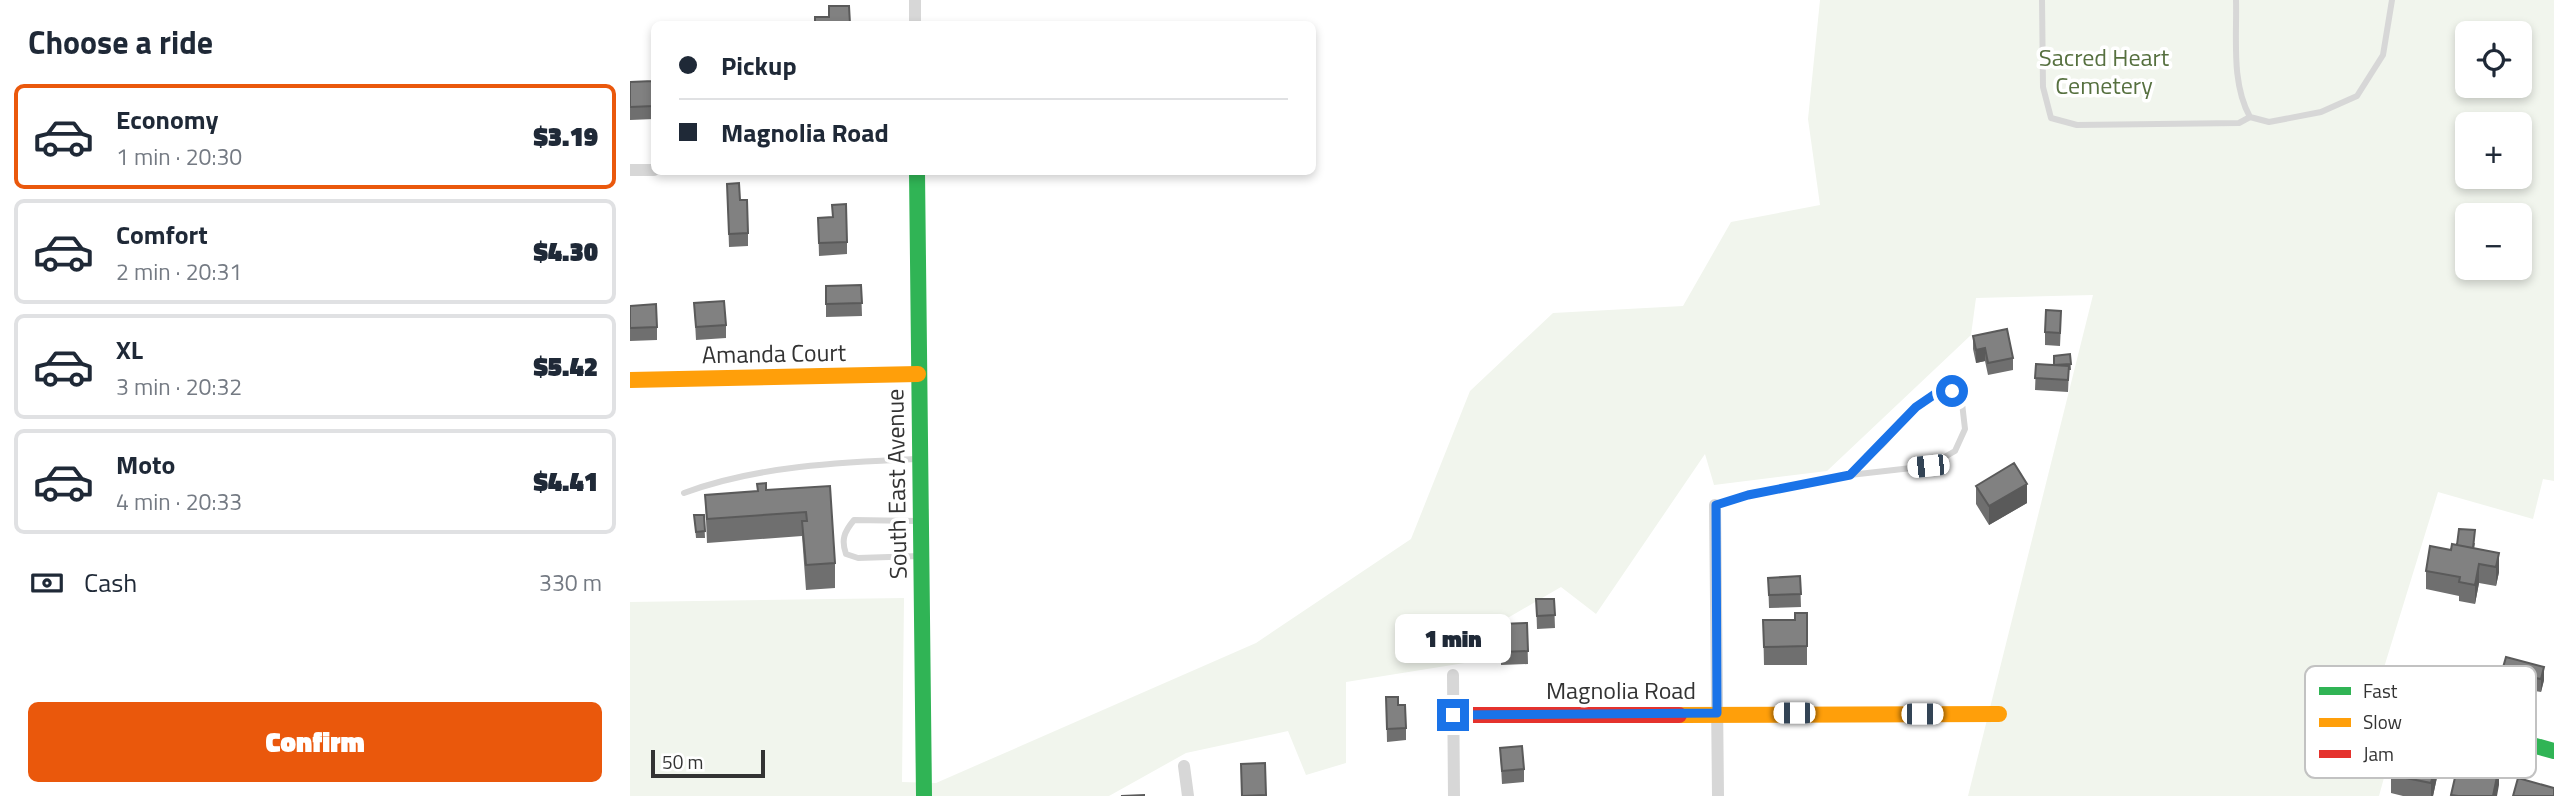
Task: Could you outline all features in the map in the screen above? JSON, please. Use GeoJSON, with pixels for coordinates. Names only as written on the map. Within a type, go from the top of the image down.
{"type":"FeatureCollection","features":[{"type":"Feature","properties":{"kind":"street"},"geometry":{"type":"LineString","coordinates":[[912,1],[915,21]]}},
{"type":"Feature","properties":{"kind":"street"},"geometry":{"type":"LineString","coordinates":[[630,170],[651,170]]}},
{"type":"Feature","properties":{"kind":"street","name":"South East Avenue"},"geometry":{"type":"LineString","coordinates":[[916,175],[924,796]]}},
{"type":"Feature","properties":{"kind":"street","name":"Amanda Court"},"geometry":{"type":"LineString","coordinates":[[630,380],[918,374]]}},
{"type":"Feature","properties":{"kind":"street"},"geometry":{"type":"LineString","coordinates":[[1716,505],[1718,796]]}},
{"type":"Feature","properties":{"kind":"street"},"geometry":{"type":"LineString","coordinates":[[1453,675],[1454,796]]}},
{"type":"Feature","properties":{"kind":"street","name":"Magnolia Road"},"geometry":{"type":"LineString","coordinates":[[1453,715],[2000,715]]}},
{"type":"Feature","properties":{"kind":"street"},"geometry":{"type":"LineString","coordinates":[[2536,746],[2554,751]]}},
{"type":"Feature","properties":{"kind":"street"},"geometry":{"type":"LineString","coordinates":[[1184,766],[1188,796]]}},
{"type":"Feature","properties":{"kind":"lane"},"geometry":{"type":"LineString","coordinates":[[2042,0],[2043,87],[2051,118],[2077,125],[2239,123],[2250,117],[2269,122],[2321,112],[2357,96],[2383,55],[2392,0]]}},
{"type":"Feature","properties":{"kind":"lane"},"geometry":{"type":"LineString","coordinates":[[2236,0],[2238,78],[2241,101],[2250,117]]}},
{"type":"Feature","properties":{"kind":"lane"},"geometry":{"type":"LineString","coordinates":[[1716,505],[1748,495],[1850,475],[1928,466],[1955,451],[1965,429],[1962,403],[1952,391],[1938,392],[1916,407],[1850,475]]}},
{"type":"Feature","properties":{"kind":"lane"},"geometry":{"type":"LineString","coordinates":[[684,493],[705,485],[796,468],[919,459]]}},
{"type":"Feature","properties":{"kind":"lane"},"geometry":{"type":"LineString","coordinates":[[920,521],[854,520],[846,530],[842,543],[846,554],[858,558],[920,556]]}},
{"type":"Feature","properties":{"kind":"green space","name":"Sacred Heart Cemetery"},"geometry":{"type":"Polygon","coordinates":[[[1820,0],[2554,0],[2554,481],[2543,479],[2533,519],[2438,492],[2384,666],[2305,666],[2305,778],[2384,778],[2379,796],[1968,796],[2093,295],[1976,298],[1971,335],[1827,471],[1714,485],[1705,454],[1596,614],[1561,587],[1499,623],[1502,657],[1346,682],[1346,763],[1306,775],[1288,731],[1186,753],[1109,796],[630,796],[630,602],[904,598],[902,782],[936,783],[1256,643],[1411,539],[1470,391],[1553,313],[1683,306],[1731,222],[1820,205],[1808,119],[1820,0]]]}},
{"type":"Feature","properties":{"kind":"building"},"geometry":{"type":"Polygon","coordinates":[[[829,6],[849,6],[850,21],[815,21],[815,17],[829,17],[829,6]]]}},
{"type":"Feature","properties":{"kind":"building"},"geometry":{"type":"Polygon","coordinates":[[[651,81],[651,106],[630,107],[630,82],[651,81]]]}},
{"type":"Feature","properties":{"kind":"building"},"geometry":{"type":"Polygon","coordinates":[[[739,183],[740,200],[747,200],[748,233],[729,234],[727,184],[739,183]]]}},
{"type":"Feature","properties":{"kind":"building"},"geometry":{"type":"Polygon","coordinates":[[[846,204],[847,242],[819,243],[818,218],[833,217],[832,205],[846,204]]]}},
{"type":"Feature","properties":{"kind":"building"},"geometry":{"type":"Polygon","coordinates":[[[861,285],[862,303],[826,304],[826,286],[861,285]]]}},
{"type":"Feature","properties":{"kind":"building"},"geometry":{"type":"Polygon","coordinates":[[[724,301],[726,325],[696,327],[694,303],[724,301]]]}},
{"type":"Feature","properties":{"kind":"building"},"geometry":{"type":"Polygon","coordinates":[[[656,304],[657,327],[630,328],[630,306],[656,304]]]}},
{"type":"Feature","properties":{"kind":"building"},"geometry":{"type":"Polygon","coordinates":[[[2046,310],[2061,311],[2060,333],[2045,332],[2046,310]]]}},
{"type":"Feature","properties":{"kind":"building"},"geometry":{"type":"Polygon","coordinates":[[[2007,329],[2013,358],[1988,363],[1985,348],[1976,350],[1973,336],[2007,329]]]}},
{"type":"Feature","properties":{"kind":"building"},"geometry":{"type":"Polygon","coordinates":[[[2070,354],[2071,364],[2054,365],[2054,356],[2070,354]]]}},
{"type":"Feature","properties":{"kind":"building"},"geometry":{"type":"Polygon","coordinates":[[[2036,364],[2069,366],[2068,380],[2035,378],[2036,364]]]}},
{"type":"Feature","properties":{"kind":"building"},"geometry":{"type":"Polygon","coordinates":[[[2014,463],[2027,484],[1989,506],[1976,486],[2014,463]]]}},
{"type":"Feature","properties":{"kind":"building"},"geometry":{"type":"Polygon","coordinates":[[[766,483],[766,490],[830,486],[835,563],[806,565],[802,521],[807,521],[806,512],[707,519],[705,495],[758,491],[757,484],[766,483]]]}},
{"type":"Feature","properties":{"kind":"building"},"geometry":{"type":"Polygon","coordinates":[[[694,515],[704,515],[705,531],[696,532],[694,515]]]}},
{"type":"Feature","properties":{"kind":"building"},"geometry":{"type":"Polygon","coordinates":[[[2459,529],[2475,530],[2473,548],[2457,545],[2459,529]]]}},
{"type":"Feature","properties":{"kind":"building"},"geometry":{"type":"Polygon","coordinates":[[[2452,544],[2499,553],[2496,567],[2479,564],[2475,585],[2459,582],[2460,577],[2426,571],[2430,546],[2451,550],[2452,544]]]}},
{"type":"Feature","properties":{"kind":"building"},"geometry":{"type":"Polygon","coordinates":[[[1800,576],[1801,594],[1769,595],[1768,578],[1800,576]]]}},
{"type":"Feature","properties":{"kind":"building"},"geometry":{"type":"Polygon","coordinates":[[[1536,599],[1554,599],[1555,615],[1537,616],[1536,599]]]}},
{"type":"Feature","properties":{"kind":"building"},"geometry":{"type":"Polygon","coordinates":[[[1795,613],[1807,613],[1807,646],[1764,647],[1763,620],[1795,620],[1795,613]]]}},
{"type":"Feature","properties":{"kind":"building"},"geometry":{"type":"Polygon","coordinates":[[[1527,623],[1528,651],[1501,652],[1501,624],[1527,623]]]}},
{"type":"Feature","properties":{"kind":"building"},"geometry":{"type":"Polygon","coordinates":[[[2506,657],[2544,667],[2541,679],[2536,678],[2536,666],[2503,666],[2506,657]]]}},
{"type":"Feature","properties":{"kind":"building"},"geometry":{"type":"Polygon","coordinates":[[[1386,697],[1398,697],[1398,705],[1405,705],[1406,728],[1387,729],[1386,697]]]}},
{"type":"Feature","properties":{"kind":"building"},"geometry":{"type":"Polygon","coordinates":[[[1522,746],[1524,769],[1502,771],[1500,748],[1522,746]]]}},
{"type":"Feature","properties":{"kind":"building"},"geometry":{"type":"Polygon","coordinates":[[[1265,763],[1266,795],[1242,796],[1241,764],[1265,763]]]}},
{"type":"Feature","properties":{"kind":"building"},"geometry":{"type":"Polygon","coordinates":[[[2406,778],[2432,778],[2431,783],[2406,778]]]}},
{"type":"Feature","properties":{"kind":"building"},"geometry":{"type":"Polygon","coordinates":[[[2455,778],[2497,778],[2493,796],[2451,795],[2455,778]]]}},
{"type":"Feature","properties":{"kind":"building"},"geometry":{"type":"Polygon","coordinates":[[[2518,778],[2554,788],[2554,796],[2513,796],[2518,778]]]}},
{"type":"Feature","properties":{"kind":"traffic: fast"},"geometry":{"type":"LineString","coordinates":[[917,175],[924,796]]}},
{"type":"Feature","properties":{"kind":"traffic: fast"},"geometry":{"type":"LineString","coordinates":[[2536,746],[2554,751]]}},
{"type":"Feature","properties":{"kind":"traffic: slow"},"geometry":{"type":"LineString","coordinates":[[630,380],[918,374]]}},
{"type":"Feature","properties":{"kind":"traffic: slow"},"geometry":{"type":"LineString","coordinates":[[1679,715],[1999,714]]}},
{"type":"Feature","properties":{"kind":"traffic: jam"},"geometry":{"type":"LineString","coordinates":[[1453,715],[1679,715]]}},
{"type":"Feature","properties":{"kind":"route"},"geometry":{"type":"LineString","coordinates":[[1453,715],[1717,713],[1716,505],[1748,495],[1850,475],[1884,443],[1916,407],[1938,392],[1952,391]]}}]}
